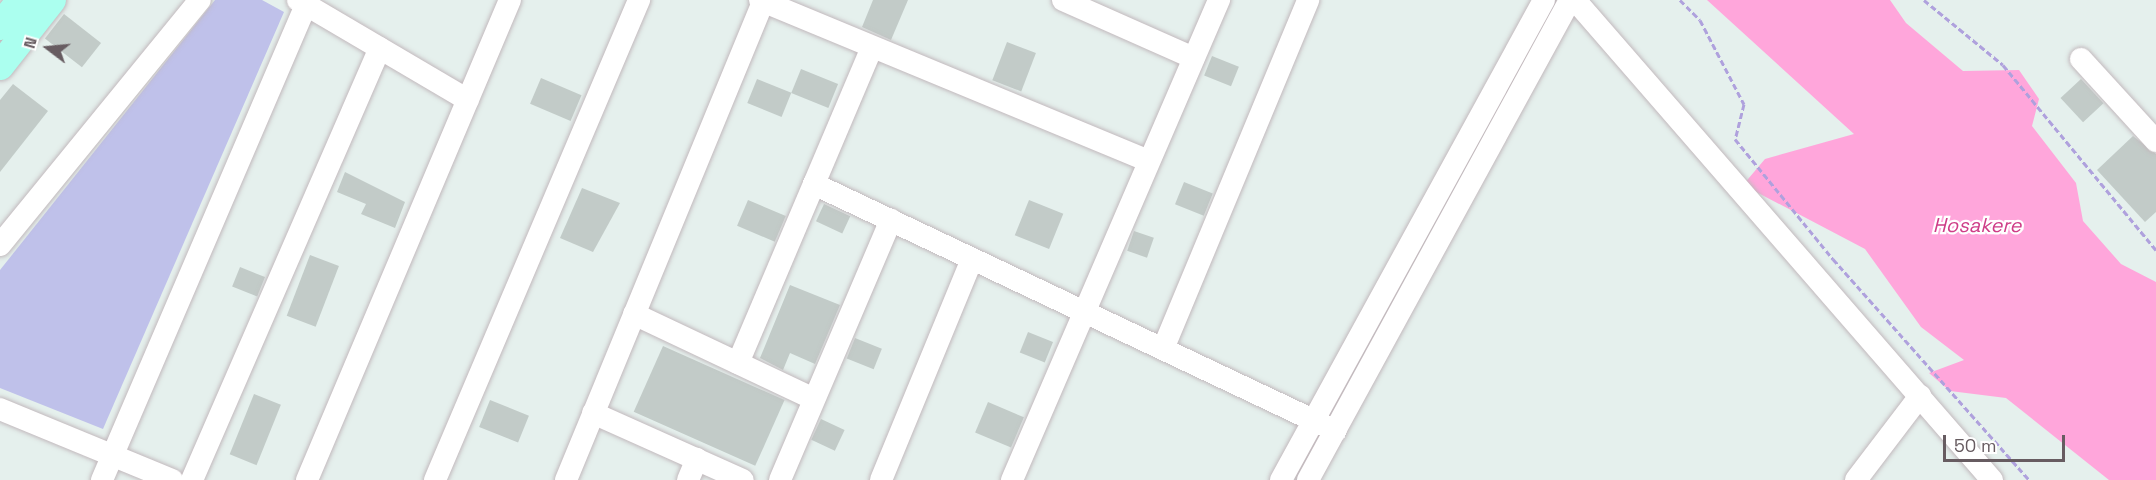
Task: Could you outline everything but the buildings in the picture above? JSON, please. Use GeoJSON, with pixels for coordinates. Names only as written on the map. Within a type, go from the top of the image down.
{"type":"FeatureCollection","features":[{"type":"Feature","properties":{"kind":"main road"},"geometry":{"type":"LineString","coordinates":[[0,26],[21,0]]}},
{"type":"Feature","properties":{"kind":"main road"},"geometry":{"type":"LineString","coordinates":[[0,66],[52,0]]}},
{"type":"Feature","properties":{"kind":"street"},"geometry":{"type":"LineString","coordinates":[[0,245],[200,0]]}},
{"type":"Feature","properties":{"kind":"street"},"geometry":{"type":"LineString","coordinates":[[308,480],[510,0]]}},
{"type":"Feature","properties":{"kind":"street"},"geometry":{"type":"LineString","coordinates":[[435,480],[639,0]]}},
{"type":"Feature","properties":{"kind":"street"},"geometry":{"type":"LineString","coordinates":[[1063,0],[1194,58]]}},
{"type":"Feature","properties":{"kind":"street"},"geometry":{"type":"LineString","coordinates":[[1012,480],[1219,0]]}},
{"type":"Feature","properties":{"kind":"street"},"geometry":{"type":"LineString","coordinates":[[1163,349],[1308,0]]}},
{"type":"Feature","properties":{"kind":"street"},"geometry":{"type":"LineString","coordinates":[[1281,480],[1544,0]]}},
{"type":"Feature","properties":{"kind":"street"},"geometry":{"type":"LineString","coordinates":[[1308,480],[1570,0]]}},
{"type":"Feature","properties":{"kind":"street"},"geometry":{"type":"LineString","coordinates":[[1575,0],[1920,396],[1979,475]]}},
{"type":"Feature","properties":{"kind":"street"},"geometry":{"type":"LineString","coordinates":[[566,480],[762,1],[1149,161]]}},
{"type":"Feature","properties":{"kind":"street"},"geometry":{"type":"LineString","coordinates":[[102,480],[115,457],[302,2],[468,100]]}},
{"type":"Feature","properties":{"kind":"street"},"geometry":{"type":"LineString","coordinates":[[192,480],[380,48]]}},
{"type":"Feature","properties":{"kind":"street"},"geometry":{"type":"LineString","coordinates":[[738,363],[872,48]]}},
{"type":"Feature","properties":{"kind":"street"},"geometry":{"type":"LineString","coordinates":[[2081,59],[2156,141]]}},
{"type":"Feature","properties":{"kind":"street"},"geometry":{"type":"LineString","coordinates":[[814,184],[1336,431]]}},
{"type":"Feature","properties":{"kind":"street"},"geometry":{"type":"LineString","coordinates":[[780,480],[891,220]]}},
{"type":"Feature","properties":{"kind":"street"},"geometry":{"type":"LineString","coordinates":[[881,480],[972,259]]}},
{"type":"Feature","properties":{"kind":"street"},"geometry":{"type":"LineString","coordinates":[[634,314],[814,399]]}},
{"type":"Feature","properties":{"kind":"street"},"geometry":{"type":"LineString","coordinates":[[1856,480],[1920,396]]}},
{"type":"Feature","properties":{"kind":"street"},"geometry":{"type":"LineString","coordinates":[[0,409],[172,480]]}},
{"type":"Feature","properties":{"kind":"street"},"geometry":{"type":"LineString","coordinates":[[594,413],[692,470],[743,480]]}},
{"type":"Feature","properties":{"kind":"path"},"geometry":{"type":"LineString","coordinates":[[1680,0],[1700,20],[1744,104],[1735,139],[1833,259],[2029,480]]}},
{"type":"Feature","properties":{"kind":"path"},"geometry":{"type":"LineString","coordinates":[[1924,0],[2004,65],[2156,250]]}},
{"type":"Feature","properties":{"kind":"shaded area"},"geometry":{"type":"Polygon","coordinates":[[[215,0],[262,0],[284,12],[103,429],[0,388],[0,270],[215,0]]]}},
{"type":"Feature","properties":{"kind":"water","name":"Hosakere"},"geometry":{"type":"Polygon","coordinates":[[[1707,0],[1890,0],[1906,23],[1963,71],[2019,70],[2039,99],[2032,126],[2076,183],[2083,221],[2121,264],[2156,282],[2156,480],[2109,480],[2006,398],[1950,391],[1929,373],[1964,360],[1921,327],[1865,249],[1743,185],[1765,159],[1854,134],[1707,0]]]}}]}
